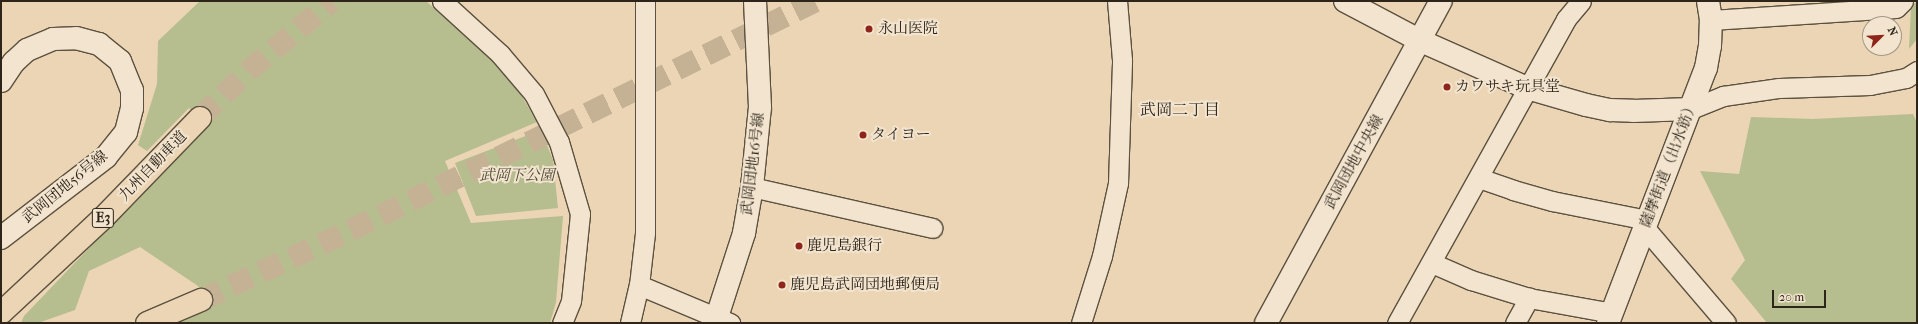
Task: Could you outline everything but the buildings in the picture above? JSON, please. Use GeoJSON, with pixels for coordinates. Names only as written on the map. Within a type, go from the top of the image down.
{"type":"FeatureCollection","features":[{"type":"Feature","properties":{"kind":"highway","name":"九州自動車道"},"geometry":{"type":"LineString","coordinates":[[1,313],[104,217],[200,118]]}},
{"type":"Feature","properties":{"kind":"highway"},"geometry":{"type":"LineString","coordinates":[[1,302],[104,217]]}},
{"type":"Feature","properties":{"kind":"highway"},"geometry":{"type":"LineString","coordinates":[[147,323],[201,300]]}},
{"type":"Feature","properties":{"kind":"street"},"geometry":{"type":"LineString","coordinates":[[442,1],[500,54],[534,94],[559,142],[580,214],[571,301],[562,323]]}},
{"type":"Feature","properties":{"kind":"street"},"geometry":{"type":"LineString","coordinates":[[630,323],[639,285],[645,233],[645,1]]}},
{"type":"Feature","properties":{"kind":"street","name":"武岡団地16号線"},"geometry":{"type":"LineString","coordinates":[[720,321],[744,232],[752,187],[760,107],[755,1]]}},
{"type":"Feature","properties":{"kind":"street"},"geometry":{"type":"LineString","coordinates":[[1081,323],[1102,256],[1118,184],[1122,60],[1117,1]]}},
{"type":"Feature","properties":{"kind":"street"},"geometry":{"type":"LineString","coordinates":[[1345,1],[1421,41],[1527,88],[1586,105],[1610,110],[1633,111],[1691,109],[1723,96],[1779,88],[1870,85],[1906,78],[1917,71]]}},
{"type":"Feature","properties":{"kind":"street","name":"武岡団地中央線"},"geometry":{"type":"LineString","coordinates":[[1266,323],[1442,1]]}},
{"type":"Feature","properties":{"kind":"street"},"geometry":{"type":"LineString","coordinates":[[1397,323],[1432,263],[1566,19],[1581,1]]}},
{"type":"Feature","properties":{"kind":"street"},"geometry":{"type":"LineString","coordinates":[[1709,10],[1896,8],[1903,1]]}},
{"type":"Feature","properties":{"kind":"street","name":"薩摩街道（出水筋）"},"geometry":{"type":"LineString","coordinates":[[1610,320],[1706,68],[1710,46],[1709,10]]}},
{"type":"Feature","properties":{"kind":"street","name":"武岡団地56号線"},"geometry":{"type":"LineString","coordinates":[[1,82],[14,62],[27,50],[54,39],[76,38],[99,44],[120,61],[132,90],[132,108],[126,132],[106,156],[1,238]]}},
{"type":"Feature","properties":{"kind":"street"},"geometry":{"type":"LineString","coordinates":[[1479,178],[1513,190],[1552,201],[1646,224],[1726,323]]}},
{"type":"Feature","properties":{"kind":"street"},"geometry":{"type":"LineString","coordinates":[[752,187],[932,228]]}},
{"type":"Feature","properties":{"kind":"street"},"geometry":{"type":"LineString","coordinates":[[1432,263],[1471,280],[1528,298],[1610,320]]}},
{"type":"Feature","properties":{"kind":"street"},"geometry":{"type":"LineString","coordinates":[[639,285],[720,321]]}},
{"type":"Feature","properties":{"kind":"street"},"geometry":{"type":"LineString","coordinates":[[1515,323],[1528,298]]}},
{"type":"Feature","properties":{"kind":"green space"},"geometry":{"type":"Polygon","coordinates":[[[200,1],[426,1],[510,76],[537,122],[445,161],[471,223],[563,216],[556,302],[550,323],[177,323],[207,309],[198,286],[140,247],[89,271],[75,310],[38,323],[21,323],[24,316],[207,127],[189,108],[147,151],[138,145],[157,84],[158,41],[200,1]]]}},
{"type":"Feature","properties":{"kind":"green space"},"geometry":{"type":"Polygon","coordinates":[[[1917,1],[1917,39],[1909,49],[1911,7],[1917,1]]]}},
{"type":"Feature","properties":{"kind":"green space"},"geometry":{"type":"Polygon","coordinates":[[[1913,114],[1917,123],[1917,323],[1767,323],[1731,279],[1745,260],[1700,171],[1739,174],[1751,117],[1813,119],[1913,114]]]}},
{"type":"Feature","properties":{"kind":"green space","name":"武岡下公園"},"geometry":{"type":"Polygon","coordinates":[[[541,130],[553,160],[558,208],[476,216],[455,163],[541,130]]]}},
{"type":"Feature","properties":{"kind":"tunnel"},"geometry":{"type":"LineString","coordinates":[[200,118],[248,71],[332,1]]}},
{"type":"Feature","properties":{"kind":"tunnel"},"geometry":{"type":"LineString","coordinates":[[201,300],[351,230],[816,1]]}},
{"type":"Feature","properties":{"kind":"place","name":"永山医院"},"geometry":{"type":"Point","coordinates":[869,29]}},
{"type":"Feature","properties":{"kind":"place","name":"カワサキ玩具堂"},"geometry":{"type":"Point","coordinates":[1447,87]}},
{"type":"Feature","properties":{"kind":"place","name":"タイヨー"},"geometry":{"type":"Point","coordinates":[863,135]}},
{"type":"Feature","properties":{"kind":"place","name":"鹿児島銀行"},"geometry":{"type":"Point","coordinates":[799,246]}},
{"type":"Feature","properties":{"kind":"place","name":"鹿児島武岡団地郵便局"},"geometry":{"type":"Point","coordinates":[782,285]}},
{"type":"Feature","properties":{"kind":"district","name":"武岡二丁目"},"geometry":{"type":"Point","coordinates":[1180,110]}}]}
